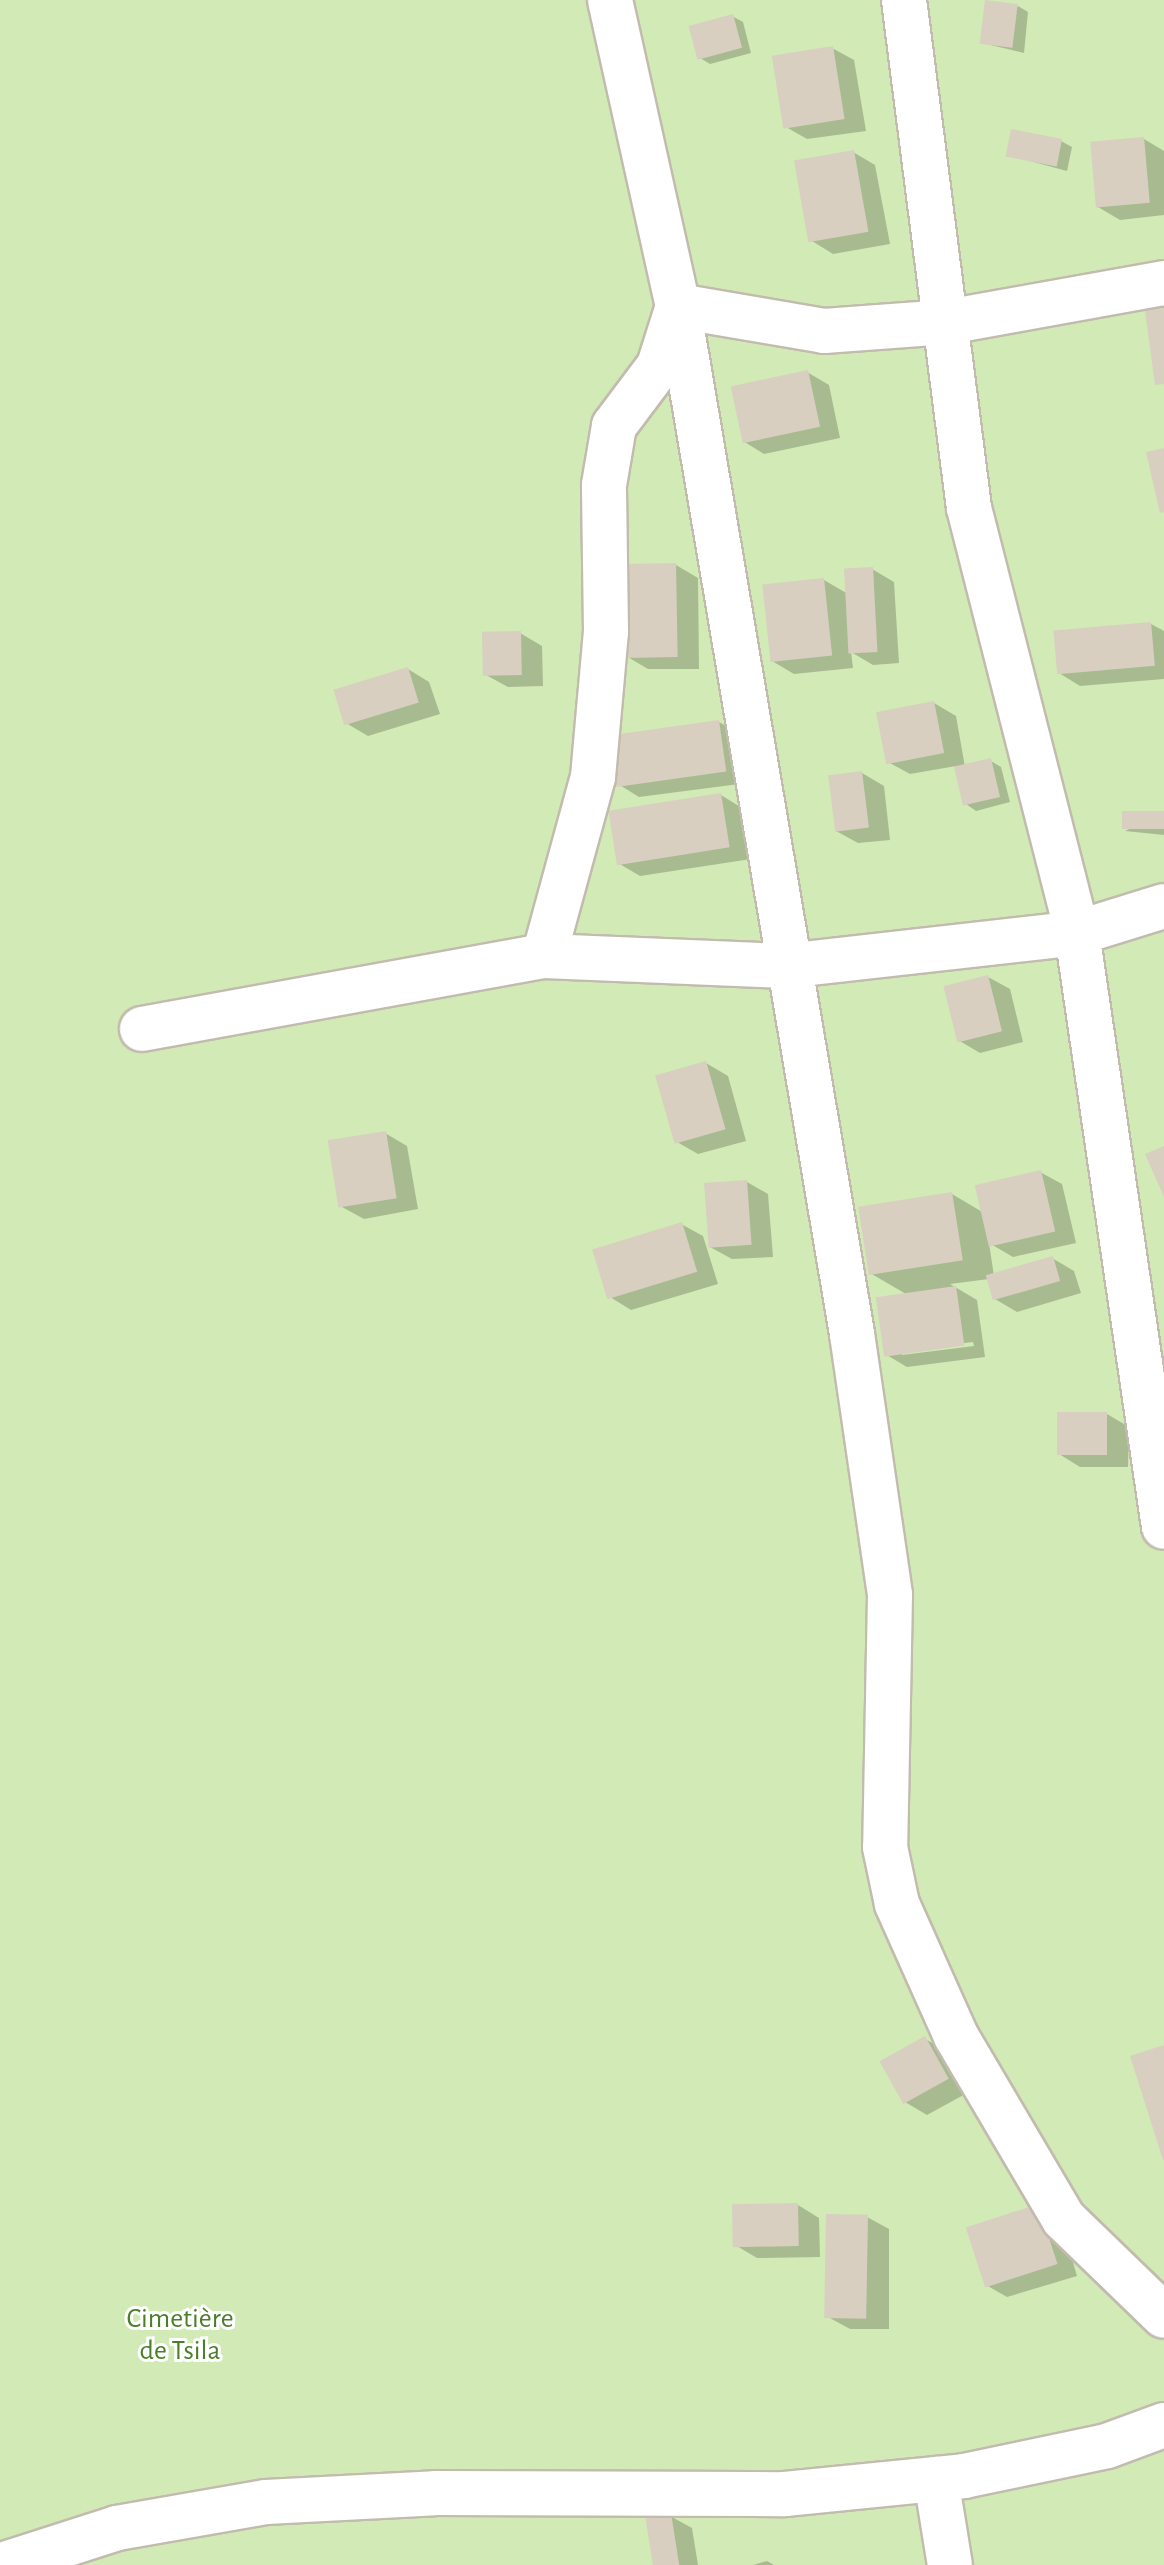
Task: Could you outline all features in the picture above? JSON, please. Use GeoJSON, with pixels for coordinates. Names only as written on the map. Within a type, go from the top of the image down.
{"type":"FeatureCollection","features":[{"type":"Feature","properties":{"kind":"street"},"geometry":{"type":"LineString","coordinates":[[610,0],[678,306],[890,1595],[885,1847],[897,1904],[956,2036],[1064,2219],[1164,2316]]}},
{"type":"Feature","properties":{"kind":"street"},"geometry":{"type":"LineString","coordinates":[[904,0],[969,508],[1077,933],[1164,1527]]}},
{"type":"Feature","properties":{"kind":"street"},"geometry":{"type":"LineString","coordinates":[[678,306],[824,331],[947,322],[1164,283]]}},
{"type":"Feature","properties":{"kind":"street"},"geometry":{"type":"LineString","coordinates":[[544,956],[593,777],[606,632],[604,485],[614,426],[659,366],[678,306]]}},
{"type":"Feature","properties":{"kind":"street"},"geometry":{"type":"LineString","coordinates":[[142,1029],[544,956],[785,966],[1077,933],[1164,906]]}},
{"type":"Feature","properties":{"kind":"street"},"geometry":{"type":"LineString","coordinates":[[2,2565],[117,2528],[266,2502],[435,2493],[785,2494],[936,2479],[1107,2446],[1164,2425]]}},
{"type":"Feature","properties":{"kind":"street"},"geometry":{"type":"LineString","coordinates":[[936,2479],[950,2565]]}},
{"type":"Feature","properties":{"kind":"green space","name":"Cimetière de Tsila"},"geometry":{"type":"Polygon","coordinates":[[[0,0],[1164,0],[1164,2565],[0,2565],[0,0]]]}},
{"type":"Feature","properties":{"kind":"building"},"geometry":{"type":"Polygon","coordinates":[[[985,0],[1018,4],[1012,48],[980,44],[985,0]]]}},
{"type":"Feature","properties":{"kind":"building"},"geometry":{"type":"Polygon","coordinates":[[[733,14],[742,48],[698,60],[689,26],[733,14]]]}},
{"type":"Feature","properties":{"kind":"building"},"geometry":{"type":"Polygon","coordinates":[[[833,46],[845,119],[783,129],[772,56],[833,46]]]}},
{"type":"Feature","properties":{"kind":"building"},"geometry":{"type":"Polygon","coordinates":[[[1011,129],[1062,139],[1057,166],[1006,156],[1011,129]]]}},
{"type":"Feature","properties":{"kind":"building"},"geometry":{"type":"Polygon","coordinates":[[[1144,137],[1150,203],[1096,207],[1090,142],[1144,137]]]}},
{"type":"Feature","properties":{"kind":"building"},"geometry":{"type":"Polygon","coordinates":[[[854,150],[868,232],[808,242],[794,161],[854,150]]]}},
{"type":"Feature","properties":{"kind":"building"},"geometry":{"type":"Polygon","coordinates":[[[1164,300],[1164,384],[1155,385],[1144,303],[1164,300]]]}},
{"type":"Feature","properties":{"kind":"building"},"geometry":{"type":"Polygon","coordinates":[[[808,370],[820,427],[743,443],[731,386],[808,370]]]}},
{"type":"Feature","properties":{"kind":"building"},"geometry":{"type":"Polygon","coordinates":[[[1164,448],[1164,512],[1160,513],[1146,452],[1164,448]]]}},
{"type":"Feature","properties":{"kind":"building"},"geometry":{"type":"Polygon","coordinates":[[[676,563],[678,657],[625,658],[623,564],[676,563]]]}},
{"type":"Feature","properties":{"kind":"building"},"geometry":{"type":"Polygon","coordinates":[[[873,567],[877,652],[848,653],[844,569],[873,567]]]}},
{"type":"Feature","properties":{"kind":"building"},"geometry":{"type":"Polygon","coordinates":[[[824,578],[832,656],[770,662],[762,584],[824,578]]]}},
{"type":"Feature","properties":{"kind":"building"},"geometry":{"type":"Polygon","coordinates":[[[1151,622],[1155,666],[1057,674],[1053,631],[1151,622]]]}},
{"type":"Feature","properties":{"kind":"building"},"geometry":{"type":"Polygon","coordinates":[[[521,631],[522,675],[483,676],[482,632],[521,631]]]}},
{"type":"Feature","properties":{"kind":"building"},"geometry":{"type":"Polygon","coordinates":[[[408,667],[419,702],[344,725],[333,690],[408,667]]]}},
{"type":"Feature","properties":{"kind":"building"},"geometry":{"type":"Polygon","coordinates":[[[934,701],[944,753],[886,764],[876,712],[934,701]]]}},
{"type":"Feature","properties":{"kind":"building"},"geometry":{"type":"Polygon","coordinates":[[[719,720],[726,771],[616,787],[609,735],[719,720]]]}},
{"type":"Feature","properties":{"kind":"building"},"geometry":{"type":"Polygon","coordinates":[[[991,758],[1000,797],[963,806],[954,767],[991,758]]]}},
{"type":"Feature","properties":{"kind":"building"},"geometry":{"type":"Polygon","coordinates":[[[862,771],[869,828],[835,832],[828,775],[862,771]]]}},
{"type":"Feature","properties":{"kind":"building"},"geometry":{"type":"Polygon","coordinates":[[[721,793],[730,847],[617,865],[608,811],[721,793]]]}},
{"type":"Feature","properties":{"kind":"building"},"geometry":{"type":"Polygon","coordinates":[[[1122,811],[1164,811],[1164,829],[1122,829],[1122,811]]]}},
{"type":"Feature","properties":{"kind":"building"},"geometry":{"type":"Polygon","coordinates":[[[988,975],[1002,1031],[957,1042],[943,986],[988,975]]]}},
{"type":"Feature","properties":{"kind":"building"},"geometry":{"type":"Polygon","coordinates":[[[706,1061],[726,1129],[675,1144],[655,1076],[706,1061]]]}},
{"type":"Feature","properties":{"kind":"building"},"geometry":{"type":"Polygon","coordinates":[[[386,1131],[397,1198],[338,1207],[328,1140],[386,1131]]]}},
{"type":"Feature","properties":{"kind":"building"},"geometry":{"type":"Polygon","coordinates":[[[1164,1146],[1164,1197],[1145,1154],[1164,1146]]]}},
{"type":"Feature","properties":{"kind":"building"},"geometry":{"type":"Polygon","coordinates":[[[1041,1170],[1055,1231],[989,1247],[975,1185],[1041,1170]]]}},
{"type":"Feature","properties":{"kind":"building"},"geometry":{"type":"Polygon","coordinates":[[[747,1180],[752,1245],[709,1248],[704,1183],[747,1180]]]}},
{"type":"Feature","properties":{"kind":"building"},"geometry":{"type":"Polygon","coordinates":[[[952,1192],[963,1260],[869,1275],[858,1207],[952,1192]]]}},
{"type":"Feature","properties":{"kind":"building"},"geometry":{"type":"Polygon","coordinates":[[[682,1222],[697,1272],[607,1299],[592,1249],[682,1222]]]}},
{"type":"Feature","properties":{"kind":"building"},"geometry":{"type":"Polygon","coordinates":[[[1053,1256],[1060,1281],[993,1300],[986,1275],[1053,1256]]]}},
{"type":"Feature","properties":{"kind":"building"},"geometry":{"type":"Polygon","coordinates":[[[956,1286],[964,1345],[884,1357],[876,1297],[956,1286]]]}},
{"type":"Feature","properties":{"kind":"building"},"geometry":{"type":"Polygon","coordinates":[[[1057,1412],[1107,1412],[1107,1455],[1057,1455],[1057,1412]]]}},
{"type":"Feature","properties":{"kind":"building"},"geometry":{"type":"Polygon","coordinates":[[[925,2036],[949,2079],[903,2104],[880,2061],[925,2036]]]}},
{"type":"Feature","properties":{"kind":"building"},"geometry":{"type":"Polygon","coordinates":[[[1164,2045],[1164,2160],[1163,2160],[1130,2056],[1164,2045]]]}},
{"type":"Feature","properties":{"kind":"building"},"geometry":{"type":"Polygon","coordinates":[[[798,2203],[799,2246],[733,2247],[732,2204],[798,2203]]]}},
{"type":"Feature","properties":{"kind":"building"},"geometry":{"type":"Polygon","coordinates":[[[1038,2204],[1057,2264],[985,2287],[966,2227],[1038,2204]]]}},
{"type":"Feature","properties":{"kind":"building"},"geometry":{"type":"Polygon","coordinates":[[[826,2214],[868,2215],[866,2319],[824,2318],[826,2214]]]}},
{"type":"Feature","properties":{"kind":"building"},"geometry":{"type":"Polygon","coordinates":[[[671,2513],[679,2565],[653,2565],[645,2517],[671,2513]]]}}]}
